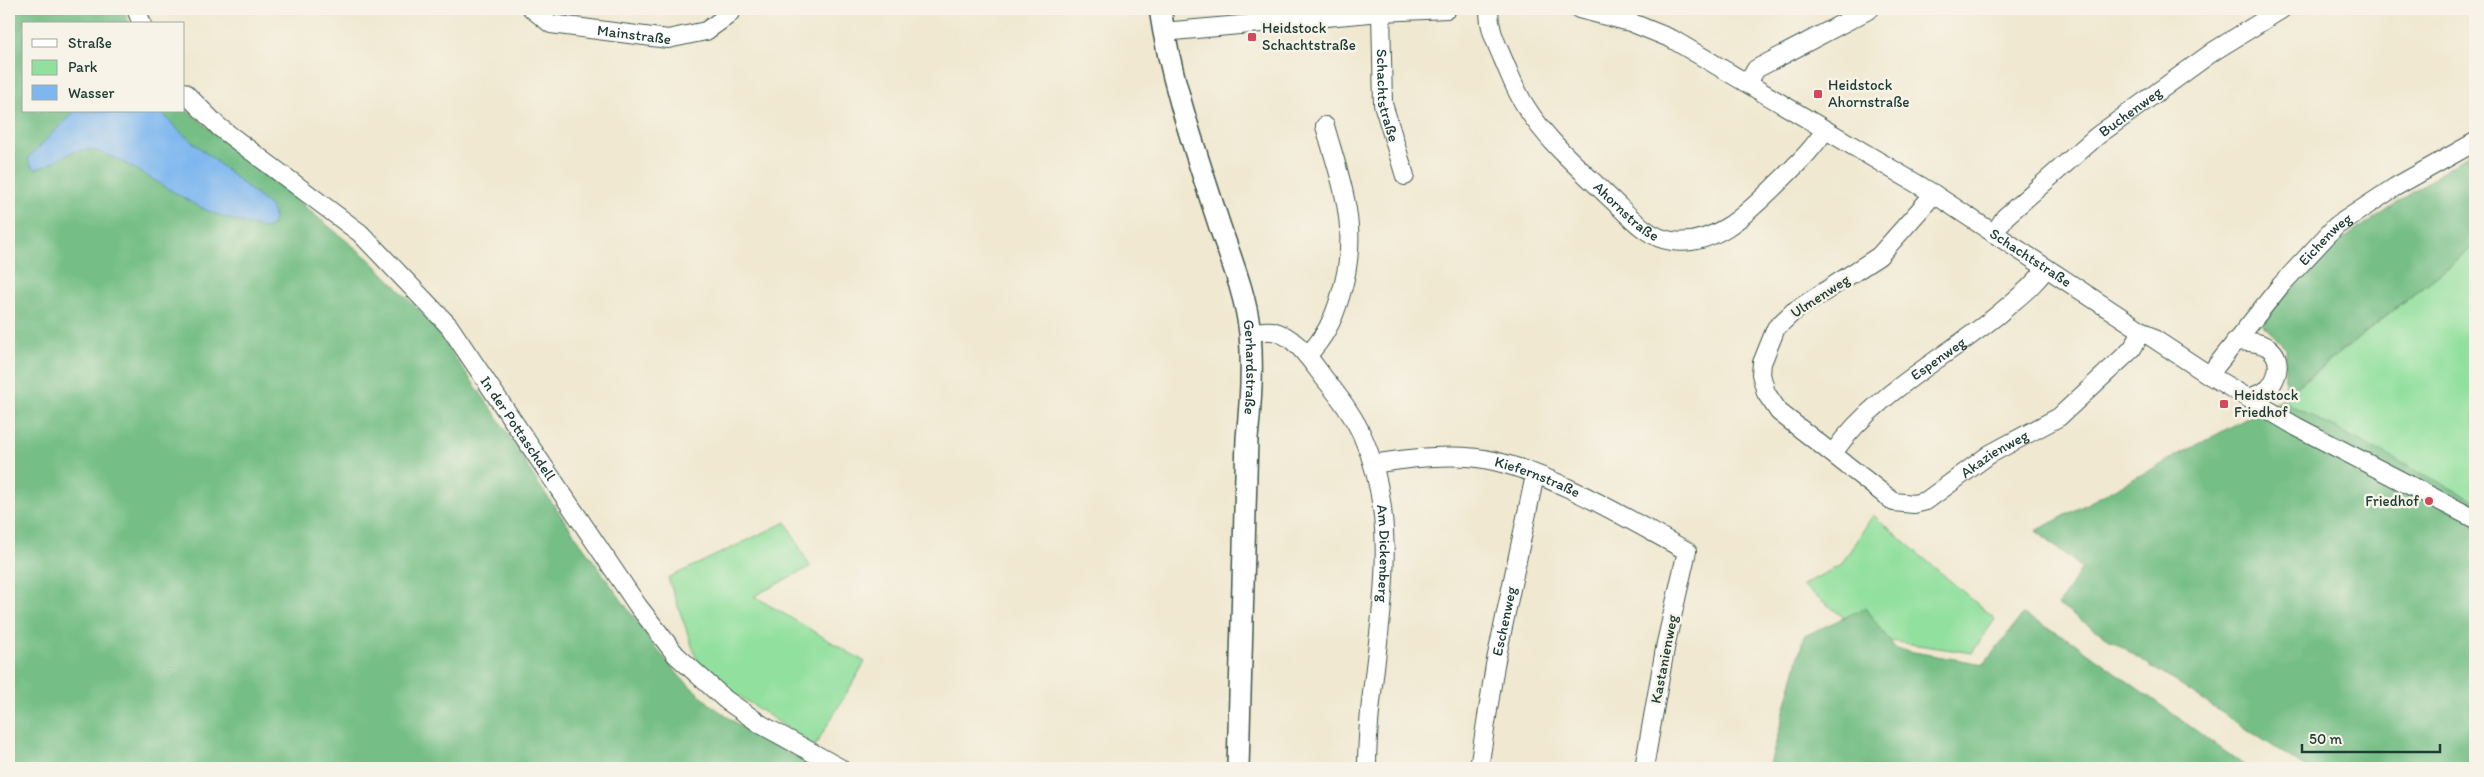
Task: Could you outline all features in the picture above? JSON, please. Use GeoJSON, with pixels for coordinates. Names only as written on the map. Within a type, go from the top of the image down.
{"type":"FeatureCollection","features":[{"type":"Feature","properties":{"kind":"street"},"geometry":{"type":"LineString","coordinates":[[136,9],[141,22]]}},
{"type":"Feature","properties":{"kind":"street","name":"Mainstraße"},"geometry":{"type":"LineString","coordinates":[[532,9],[551,24],[668,39],[706,31],[727,16],[733,9]]}},
{"type":"Feature","properties":{"kind":"street","name":"Gerhardstraße"},"geometry":{"type":"LineString","coordinates":[[1160,9],[1163,32],[1188,127],[1243,298],[1250,332],[1253,391],[1247,438],[1238,768]]}},
{"type":"Feature","properties":{"kind":"street"},"geometry":{"type":"LineString","coordinates":[[1163,32],[1358,12],[1447,9]]}},
{"type":"Feature","properties":{"kind":"street","name":"Ahornstraße"},"geometry":{"type":"LineString","coordinates":[[1489,9],[1489,27],[1516,91],[1527,108],[1562,152],[1637,223],[1658,237],[1672,241],[1696,241],[1724,229],[1759,202],[1814,147],[1825,130]]}},
{"type":"Feature","properties":{"kind":"street","name":"Schachtstraße"},"geometry":{"type":"LineString","coordinates":[[1579,9],[1630,22],[1672,39],[1934,194],[2209,375],[2297,427],[2475,519]]}},
{"type":"Feature","properties":{"kind":"street"},"geometry":{"type":"LineString","coordinates":[[1748,83],[1756,69],[1870,9]]}},
{"type":"Feature","properties":{"kind":"street","name":"Buchenweg"},"geometry":{"type":"LineString","coordinates":[[1994,234],[2005,217],[2097,136],[2214,51],[2282,9]]}},
{"type":"Feature","properties":{"kind":"street","name":"Schachtstraße"},"geometry":{"type":"LineString","coordinates":[[1381,12],[1383,104],[1405,176]]}},
{"type":"Feature","properties":{"kind":"street","name":"In der Pottaschdell"},"geometry":{"type":"LineString","coordinates":[[185,93],[219,127],[367,240],[449,326],[632,598],[676,655],[726,700],[762,725],[840,768]]}},
{"type":"Feature","properties":{"kind":"street"},"geometry":{"type":"LineString","coordinates":[[1307,356],[1320,342],[1332,323],[1347,274],[1351,250],[1347,202],[1325,126]]}},
{"type":"Feature","properties":{"kind":"street","name":"Eichenweg"},"geometry":{"type":"LineString","coordinates":[[2209,375],[2281,285],[2336,226],[2395,187],[2475,142]]}},
{"type":"Feature","properties":{"kind":"street","name":"Ulmenweg"},"geometry":{"type":"LineString","coordinates":[[1833,454],[1779,412],[1766,393],[1761,374],[1762,363],[1771,336],[1776,328],[1793,312],[1879,256],[1934,194]]}},
{"type":"Feature","properties":{"kind":"street","name":"Espenweg"},"geometry":{"type":"LineString","coordinates":[[1833,454],[1843,439],[1881,401],[1985,325],[2036,283],[2046,268]]}},
{"type":"Feature","properties":{"kind":"street","name":"Am Dickenberg"},"geometry":{"type":"LineString","coordinates":[[1250,332],[1272,331],[1287,336],[1307,356],[1335,392],[1362,433],[1373,464],[1382,512],[1386,558],[1369,717],[1367,768]]}},
{"type":"Feature","properties":{"kind":"street","name":"Akazienweg"},"geometry":{"type":"LineString","coordinates":[[1833,454],[1894,502],[1914,504],[1926,501],[1990,454],[2059,417],[2132,348],[2142,331]]}},
{"type":"Feature","properties":{"kind":"street"},"geometry":{"type":"LineString","coordinates":[[2235,341],[2258,343],[2268,347],[2275,353],[2278,361],[2277,371],[2270,387],[2262,393],[2249,398]]}},
{"type":"Feature","properties":{"kind":"street","name":"Kiefernstraße"},"geometry":{"type":"LineString","coordinates":[[1373,464],[1402,459],[1472,457],[1494,461],[1535,475],[1604,507],[1687,551]]}},
{"type":"Feature","properties":{"kind":"street","name":"Eschenweg"},"geometry":{"type":"LineString","coordinates":[[1479,768],[1495,665],[1535,475]]}},
{"type":"Feature","properties":{"kind":"street","name":"Kastanienweg"},"geometry":{"type":"LineString","coordinates":[[1644,768],[1666,643],[1687,551]]}},
{"type":"Feature","properties":{"kind":"green space"},"geometry":{"type":"Polygon","coordinates":[[[9,9],[123,9],[129,22],[22,22],[22,112],[185,112],[185,109],[370,260],[426,317],[496,415],[537,482],[655,647],[681,678],[711,705],[743,728],[816,768],[9,768],[9,9]]]}},
{"type":"Feature","properties":{"kind":"green space"},"geometry":{"type":"Polygon","coordinates":[[[2475,150],[2475,246],[2284,396],[2286,348],[2260,322],[2333,246],[2475,150]]]}},
{"type":"Feature","properties":{"kind":"green space"},"geometry":{"type":"Polygon","coordinates":[[[2475,246],[2475,501],[2281,400],[2475,246]]]}},
{"type":"Feature","properties":{"kind":"green space"},"geometry":{"type":"Polygon","coordinates":[[[2281,400],[2475,501],[2475,768],[2306,768],[2058,605],[2082,568],[2036,531],[2281,400]]]}},
{"type":"Feature","properties":{"kind":"green space"},"geometry":{"type":"Polygon","coordinates":[[[1873,515],[1995,619],[1972,653],[1870,638],[1802,585],[1841,565],[1873,515]]]}},
{"type":"Feature","properties":{"kind":"green space"},"geometry":{"type":"Polygon","coordinates":[[[786,522],[810,567],[754,596],[865,662],[815,746],[701,671],[668,578],[786,522]]]}},
{"type":"Feature","properties":{"kind":"green space"},"geometry":{"type":"Polygon","coordinates":[[[1865,608],[1896,649],[1984,664],[2023,614],[2073,642],[2248,768],[1769,768],[1804,636],[1865,608]]]}},
{"type":"Feature","properties":{"kind":"water"},"geometry":{"type":"Polygon","coordinates":[[[74,112],[162,112],[178,130],[271,207],[274,215],[273,224],[267,229],[215,214],[187,200],[128,165],[100,152],[82,150],[68,154],[35,169],[30,165],[28,158],[74,112]]]}},
{"type":"Feature","properties":{"kind":"place","name":"Heidstock Schachtstraße"},"geometry":{"type":"Point","coordinates":[1252,37]}},
{"type":"Feature","properties":{"kind":"place","name":"Heidstock Ahornstraße"},"geometry":{"type":"Point","coordinates":[1818,94]}},
{"type":"Feature","properties":{"kind":"place","name":"Heidstock Friedhof"},"geometry":{"type":"Point","coordinates":[2224,404]}},
{"type":"Feature","properties":{"kind":"place","name":"Friedhof"},"geometry":{"type":"Point","coordinates":[2429,501]}}]}
